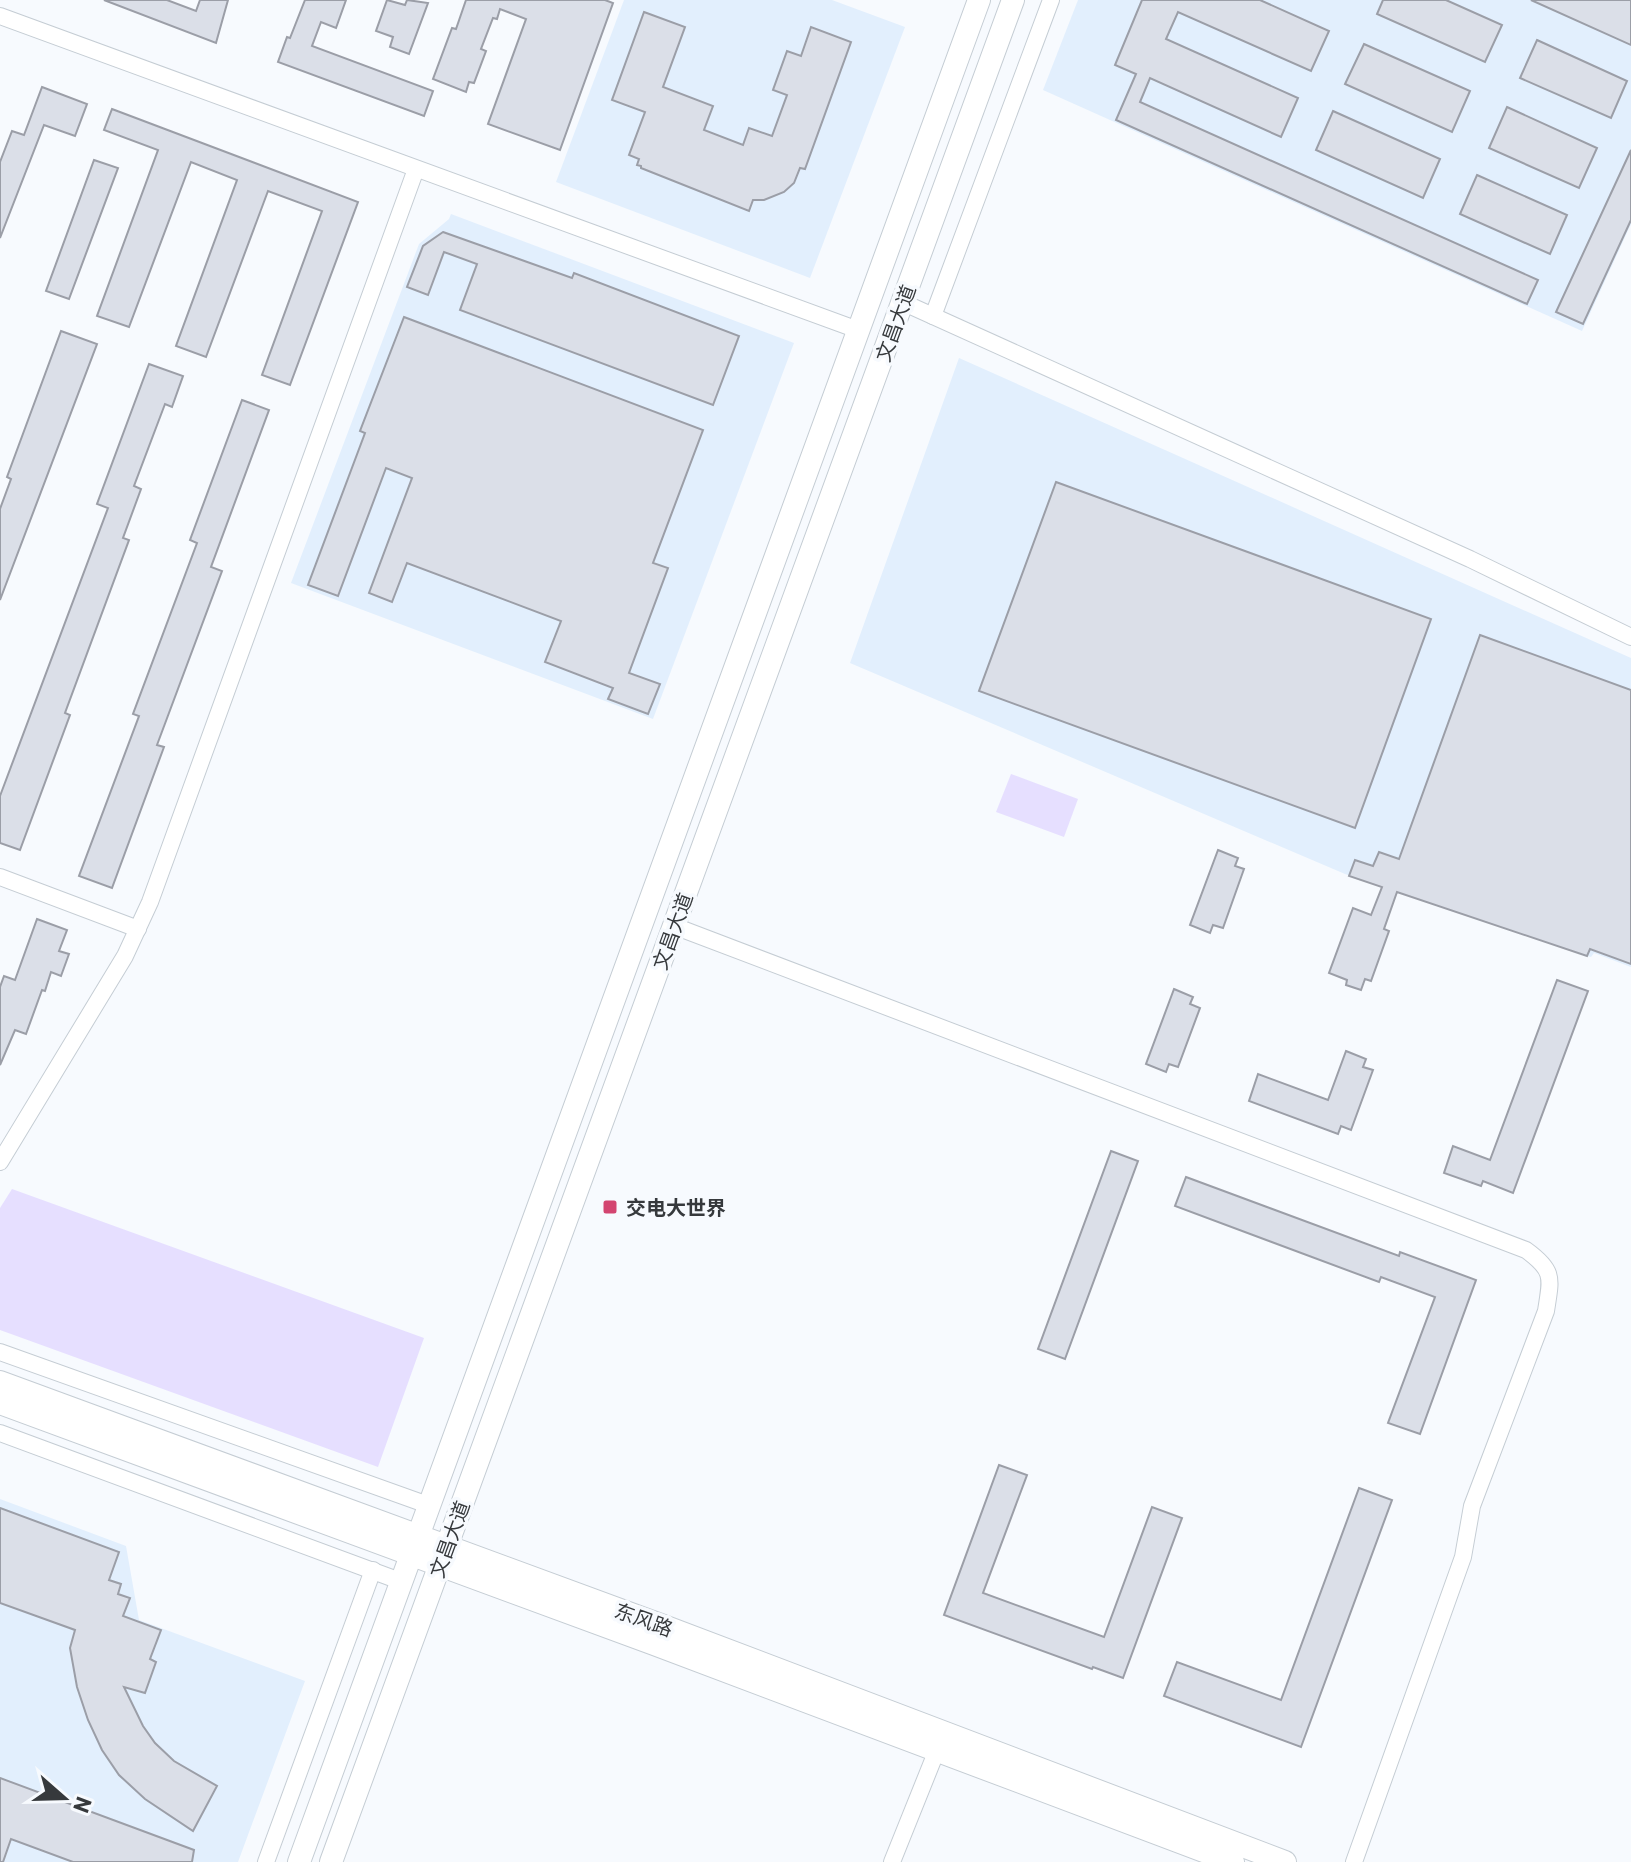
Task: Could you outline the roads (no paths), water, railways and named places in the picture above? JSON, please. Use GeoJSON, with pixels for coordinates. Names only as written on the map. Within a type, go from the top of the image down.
{"type":"FeatureCollection","features":[{"type":"Feature","properties":{"kind":"main road","name":"文昌大道"},"geometry":{"type":"LineString","coordinates":[[299,1862],[979,0]]}},
{"type":"Feature","properties":{"kind":"main road","name":"文昌大道"},"geometry":{"type":"LineString","coordinates":[[331,1862],[1013,0]]}},
{"type":"Feature","properties":{"kind":"main road","name":"东风路"},"geometry":{"type":"LineString","coordinates":[[0,1382],[443,1555],[1285,1862]]}},
{"type":"Feature","properties":{"kind":"main road","name":"东风路"},"geometry":{"type":"LineString","coordinates":[[0,1403],[414,1544]]}},
{"type":"Feature","properties":{"kind":"main road","name":"东风路"},"geometry":{"type":"LineString","coordinates":[[443,1555],[937,1750],[1233,1862]]}},
{"type":"Feature","properties":{"kind":"street"},"geometry":{"type":"LineString","coordinates":[[933,316],[1051,0]]}},
{"type":"Feature","properties":{"kind":"street"},"geometry":{"type":"LineString","coordinates":[[0,16],[858,330]]}},
{"type":"Feature","properties":{"kind":"street"},"geometry":{"type":"LineString","coordinates":[[0,1162],[125,956],[138,929],[416,169]]}},
{"type":"Feature","properties":{"kind":"street"},"geometry":{"type":"LineString","coordinates":[[902,302],[1470,559],[1631,637]]}},
{"type":"Feature","properties":{"kind":"street"},"geometry":{"type":"LineString","coordinates":[[0,877],[138,929]]}},
{"type":"Feature","properties":{"kind":"street"},"geometry":{"type":"LineString","coordinates":[[674,926],[1526,1250],[1544,1263],[1550,1288],[1546,1311],[1472,1506],[1463,1557],[1354,1862]]}},
{"type":"Feature","properties":{"kind":"street"},"geometry":{"type":"LineString","coordinates":[[0,1352],[428,1505]]}},
{"type":"Feature","properties":{"kind":"street"},"geometry":{"type":"LineString","coordinates":[[0,1433],[400,1581]]}},
{"type":"Feature","properties":{"kind":"street"},"geometry":{"type":"LineString","coordinates":[[266,1862],[373,1570]]}},
{"type":"Feature","properties":{"kind":"street"},"geometry":{"type":"LineString","coordinates":[[892,1862],[937,1750]]}},
{"type":"Feature","properties":{"kind":"place","name":"交电大世界"},"geometry":{"type":"Point","coordinates":[610,1207]}}]}
